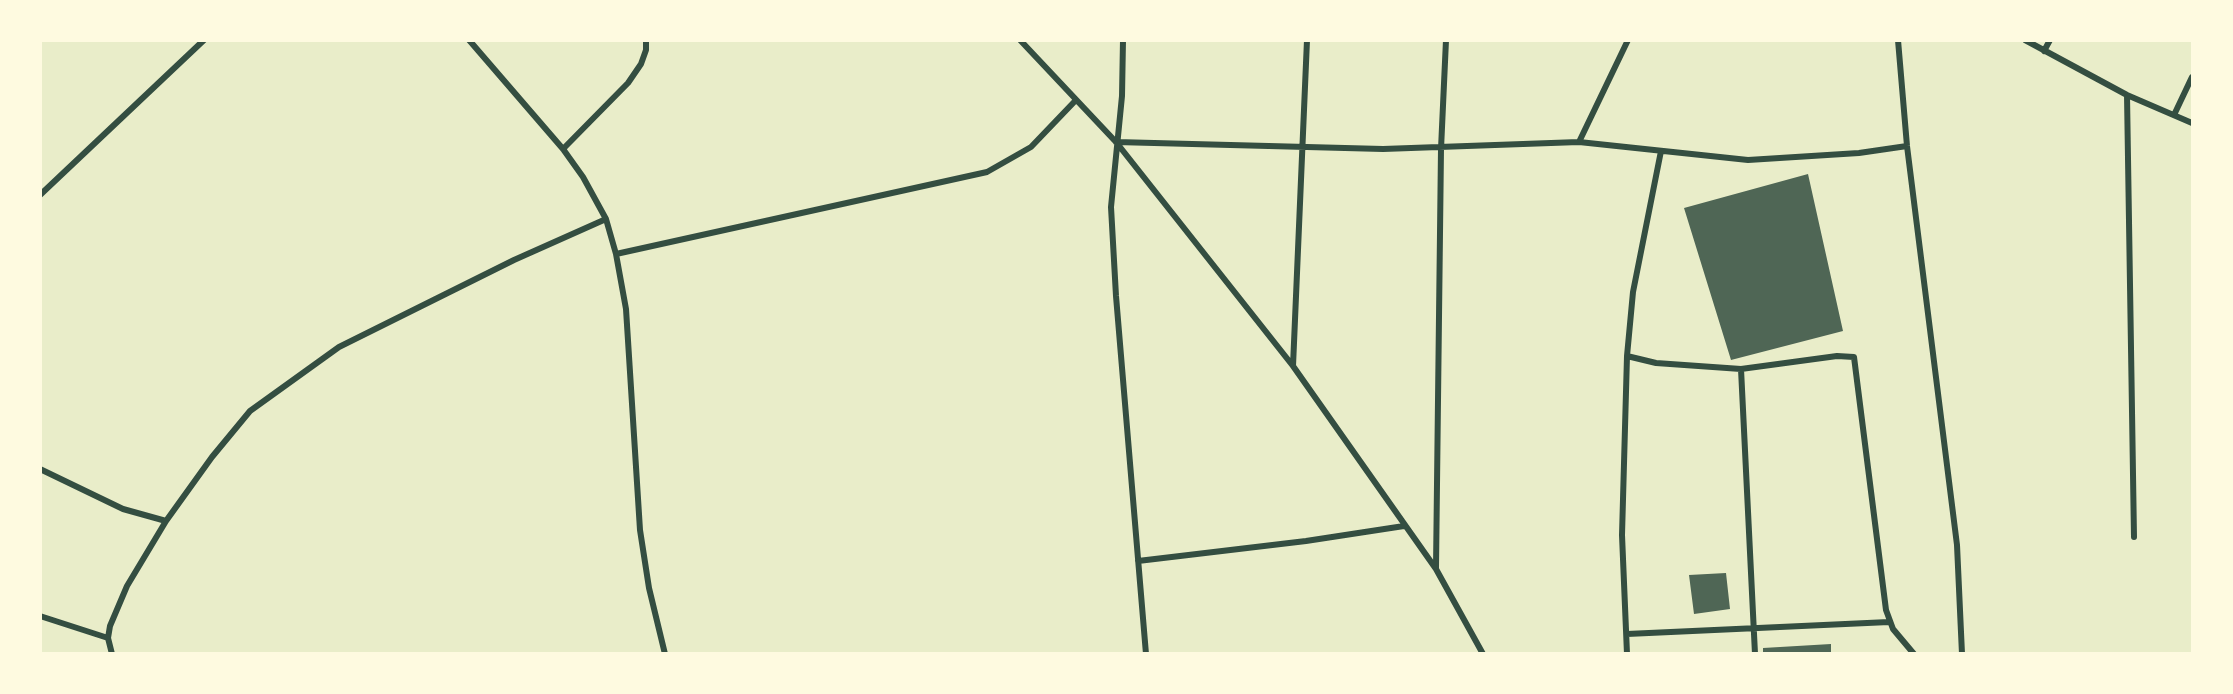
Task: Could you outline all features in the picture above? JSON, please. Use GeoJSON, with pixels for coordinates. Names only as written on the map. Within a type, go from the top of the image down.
{"type":"FeatureCollection","features":[{"type":"Feature","properties":{"kind":"street"},"geometry":{"type":"LineString","coordinates":[[40,195],[204,40]]}},
{"type":"Feature","properties":{"kind":"street"},"geometry":{"type":"LineString","coordinates":[[469,40],[563,149],[583,177],[606,219],[616,254],[626,309],[640,530],[649,588],[665,654]]}},
{"type":"Feature","properties":{"kind":"street"},"geometry":{"type":"LineString","coordinates":[[563,149],[627,83],[641,64],[646,50],[646,40]]}},
{"type":"Feature","properties":{"kind":"street"},"geometry":{"type":"LineString","coordinates":[[1020,40],[1116,142],[1293,366],[1436,569],[1483,654]]}},
{"type":"Feature","properties":{"kind":"street"},"geometry":{"type":"LineString","coordinates":[[1123,40],[1122,96],[1111,207],[1146,654]]}},
{"type":"Feature","properties":{"kind":"street"},"geometry":{"type":"LineString","coordinates":[[1293,366],[1307,40]]}},
{"type":"Feature","properties":{"kind":"street"},"geometry":{"type":"LineString","coordinates":[[1436,569],[1441,148],[1446,40]]}},
{"type":"Feature","properties":{"kind":"street"},"geometry":{"type":"LineString","coordinates":[[1579,142],[1628,40]]}},
{"type":"Feature","properties":{"kind":"street"},"geometry":{"type":"LineString","coordinates":[[1898,40],[1907,146],[1957,545],[1962,654]]}},
{"type":"Feature","properties":{"kind":"street"},"geometry":{"type":"LineString","coordinates":[[2025,40],[2127,95],[2193,123]]}},
{"type":"Feature","properties":{"kind":"street"},"geometry":{"type":"LineString","coordinates":[[2044,51],[2049,40]]}},
{"type":"Feature","properties":{"kind":"street"},"geometry":{"type":"LineString","coordinates":[[2174,115],[2193,77]]}},
{"type":"Feature","properties":{"kind":"street"},"geometry":{"type":"LineString","coordinates":[[2127,95],[2134,537]]}},
{"type":"Feature","properties":{"kind":"street"},"geometry":{"type":"LineString","coordinates":[[616,254],[987,172],[1031,147],[1076,100]]}},
{"type":"Feature","properties":{"kind":"street"},"geometry":{"type":"LineString","coordinates":[[1116,142],[1441,148],[1579,142],[1721,159],[1748,160],[1859,153],[1907,146]]}},
{"type":"Feature","properties":{"kind":"street"},"geometry":{"type":"LineString","coordinates":[[1627,654],[1622,535],[1627,356],[1633,292],[1660,151]]}},
{"type":"Feature","properties":{"kind":"street"},"geometry":{"type":"LineString","coordinates":[[112,654],[108,638],[112,620],[127,586],[166,520],[212,457],[250,411],[339,346],[606,219]]}},
{"type":"Feature","properties":{"kind":"street"},"geometry":{"type":"LineString","coordinates":[[1627,356],[1656,363],[1741,369],[1837,356],[1854,357],[1889,622],[1914,654]]}},
{"type":"Feature","properties":{"kind":"street"},"geometry":{"type":"LineString","coordinates":[[1741,369],[1755,654]]}},
{"type":"Feature","properties":{"kind":"street"},"geometry":{"type":"LineString","coordinates":[[40,469],[123,509],[166,520]]}},
{"type":"Feature","properties":{"kind":"street"},"geometry":{"type":"LineString","coordinates":[[1138,561],[1306,541],[1404,526]]}},
{"type":"Feature","properties":{"kind":"street"},"geometry":{"type":"LineString","coordinates":[[40,616],[108,638]]}},
{"type":"Feature","properties":{"kind":"street"},"geometry":{"type":"LineString","coordinates":[[1627,634],[1754,630],[1889,622]]}},
{"type":"Feature","properties":{"kind":"building"},"geometry":{"type":"Polygon","coordinates":[[[1808,174],[1843,331],[1731,360],[1684,208],[1808,174]]]}},
{"type":"Feature","properties":{"kind":"building"},"geometry":{"type":"Polygon","coordinates":[[[1726,573],[1730,609],[1694,614],[1689,575],[1726,573]]]}},
{"type":"Feature","properties":{"kind":"building"},"geometry":{"type":"Polygon","coordinates":[[[1831,644],[1831,654],[1763,654],[1763,648],[1831,644]]]}}]}
